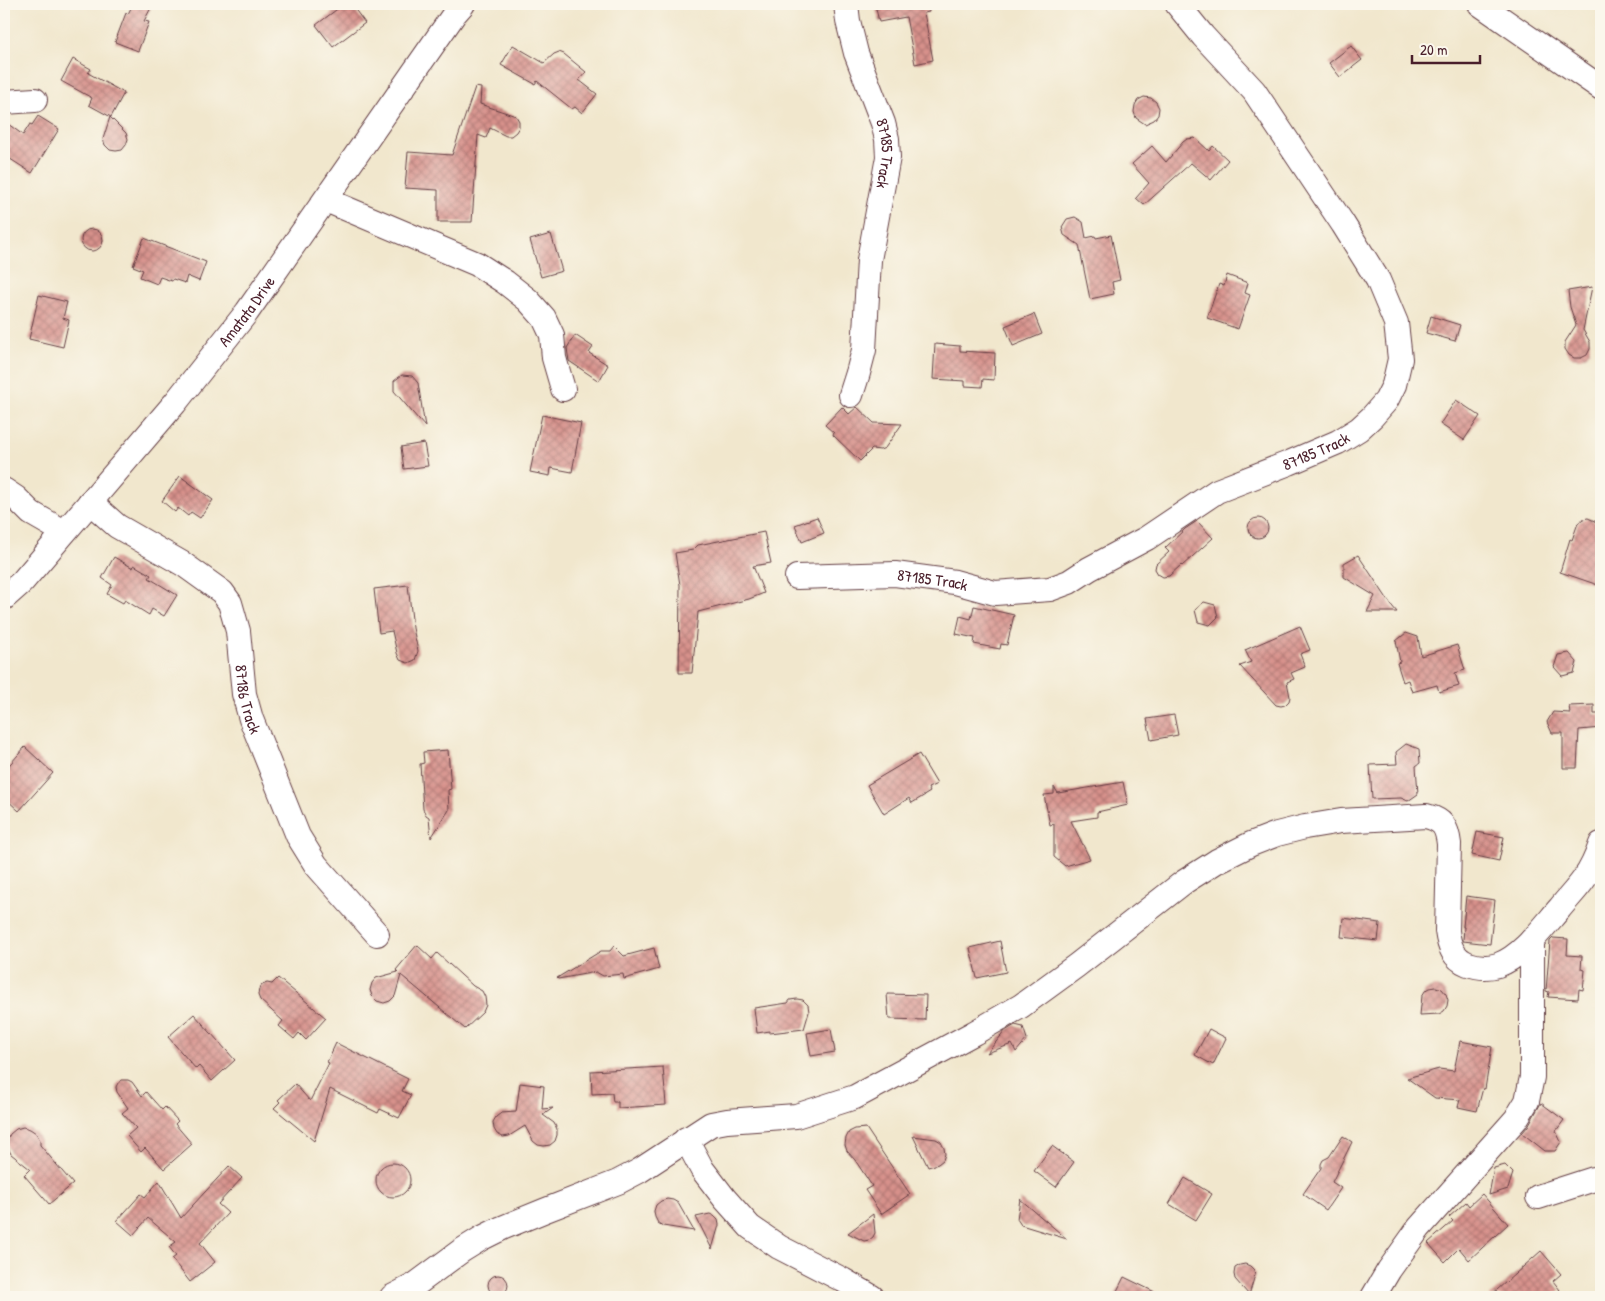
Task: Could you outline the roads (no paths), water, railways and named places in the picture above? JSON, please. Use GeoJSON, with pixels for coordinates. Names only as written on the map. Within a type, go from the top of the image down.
{"type":"FeatureCollection","features":[{"type":"Feature","properties":{"kind":"street","name":"Amatata Drive"},"geometry":{"type":"LineString","coordinates":[[4,598],[22,582],[175,402],[247,312],[454,13],[463,4]]}},
{"type":"Feature","properties":{"kind":"street","name":"87185 Track"},"geometry":{"type":"LineString","coordinates":[[846,4],[856,53],[883,123],[887,139],[888,157],[869,260],[864,350],[850,395]]}},
{"type":"Feature","properties":{"kind":"street","name":"87185 Track"},"geometry":{"type":"LineString","coordinates":[[797,577],[895,574],[955,582],[995,593],[1050,589],[1069,582],[1089,569],[1148,538],[1217,491],[1338,442],[1359,429],[1386,401],[1394,385],[1400,359],[1396,323],[1378,280],[1254,91],[1203,36],[1177,4]]}},
{"type":"Feature","properties":{"kind":"street"},"geometry":{"type":"LineString","coordinates":[[1480,4],[1601,88]]}},
{"type":"Feature","properties":{"kind":"street"},"geometry":{"type":"LineString","coordinates":[[4,102],[35,100]]}},
{"type":"Feature","properties":{"kind":"street"},"geometry":{"type":"LineString","coordinates":[[326,200],[477,264],[528,300],[544,318],[552,335],[554,358],[563,389]]}},
{"type":"Feature","properties":{"kind":"street"},"geometry":{"type":"LineString","coordinates":[[4,490],[16,498],[31,513],[64,532]]}},
{"type":"Feature","properties":{"kind":"street","name":"87186 Track"},"geometry":{"type":"LineString","coordinates":[[90,502],[117,526],[183,564],[222,592],[230,603],[238,631],[244,694],[251,720],[298,836],[316,865],[378,934]]}},
{"type":"Feature","properties":{"kind":"street"},"geometry":{"type":"LineString","coordinates":[[392,1297],[415,1285],[482,1238],[502,1228],[618,1182],[639,1171],[710,1124],[796,1116],[855,1097],[1020,1006],[1076,966],[1184,882],[1217,861],[1251,844],[1277,834],[1305,826],[1341,822],[1426,816],[1436,818],[1448,832],[1447,931],[1452,952],[1460,961],[1488,967],[1508,960],[1532,940],[1585,878],[1598,854],[1601,844]]}},
{"type":"Feature","properties":{"kind":"street"},"geometry":{"type":"LineString","coordinates":[[1373,1297],[1389,1270],[1419,1228],[1516,1119],[1527,1101],[1532,1077],[1532,940]]}},
{"type":"Feature","properties":{"kind":"street"},"geometry":{"type":"LineString","coordinates":[[686,1139],[702,1169],[725,1200],[750,1227],[779,1247],[872,1297]]}},
{"type":"Feature","properties":{"kind":"street"},"geometry":{"type":"LineString","coordinates":[[1538,1197],[1594,1179],[1601,1179]]}}]}
